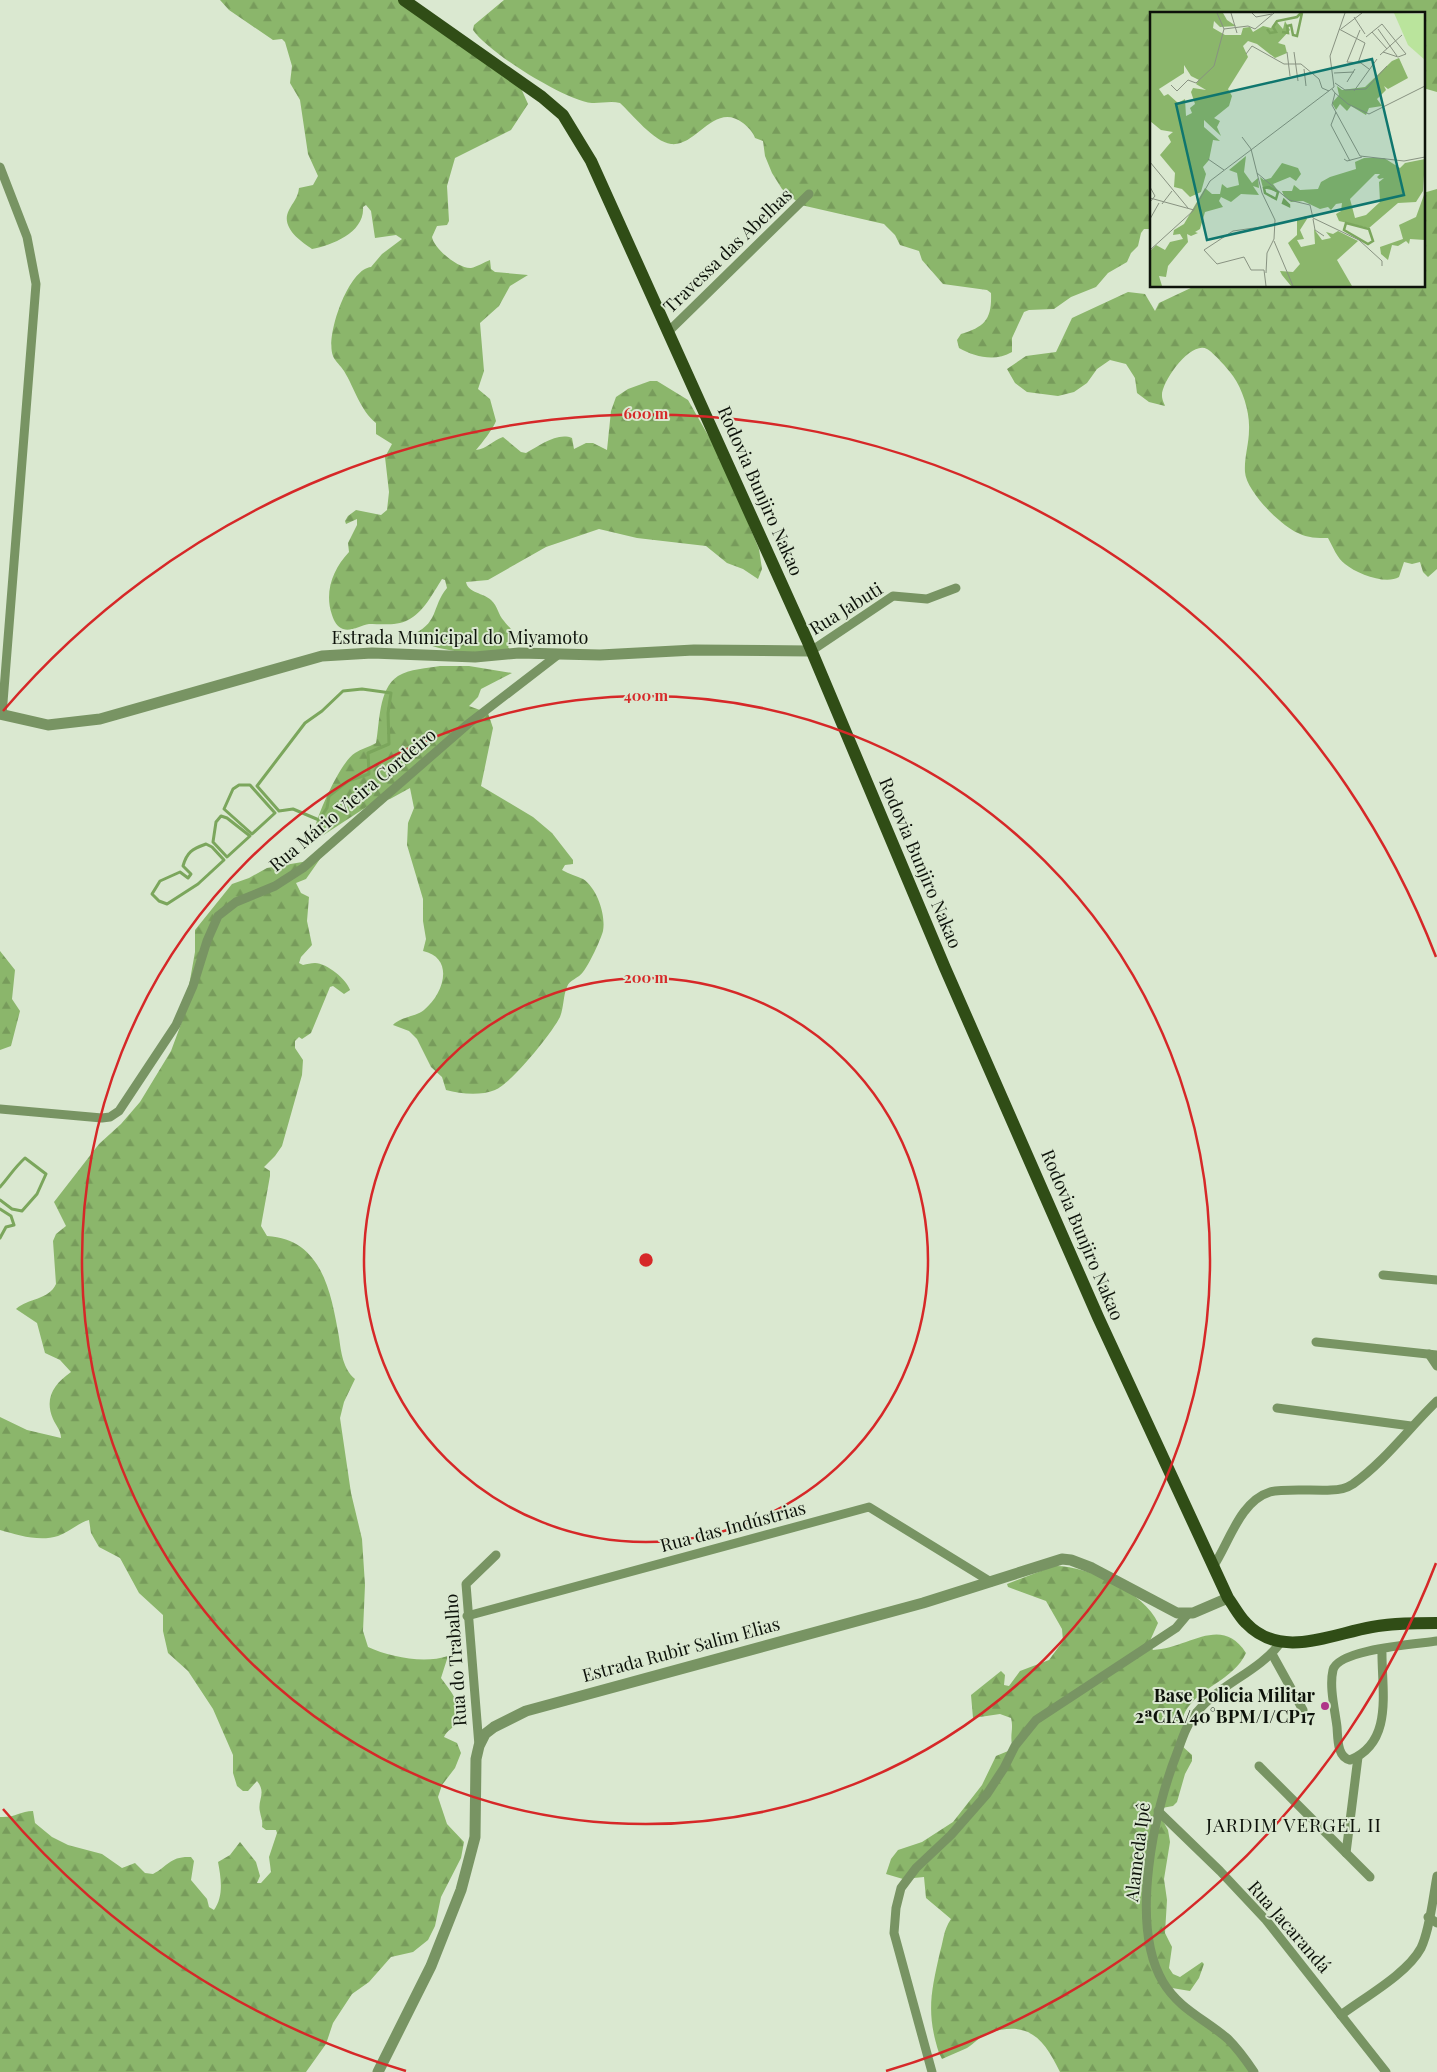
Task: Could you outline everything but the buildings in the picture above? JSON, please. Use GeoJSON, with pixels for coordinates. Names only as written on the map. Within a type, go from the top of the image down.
{"type":"FeatureCollection","features":[{"type":"Feature","properties":{"kind":"main road","name":"Rodovia Bunjiro Nakao"},"geometry":{"type":"LineString","coordinates":[[404,0],[542,97],[563,115],[584,148],[608,194],[811,651],[1098,1318],[1228,1598],[1246,1623],[1257,1632],[1281,1642],[1297,1643],[1372,1627],[1437,1623]]}},
{"type":"Feature","properties":{"kind":"street"},"geometry":{"type":"LineString","coordinates":[[0,167],[27,237],[36,284],[1,714]]}},
{"type":"Feature","properties":{"kind":"street","name":"Travessa das Abelhas"},"geometry":{"type":"LineString","coordinates":[[669,331],[809,194]]}},
{"type":"Feature","properties":{"kind":"street","name":"Rua Jabuti"},"geometry":{"type":"LineString","coordinates":[[811,651],[893,596],[927,600],[956,588]]}},
{"type":"Feature","properties":{"kind":"street","name":"Estrada Municipal do Miyamoto"},"geometry":{"type":"LineString","coordinates":[[1,714],[48,725],[100,719],[331,655],[372,653],[475,657],[519,653],[638,654],[734,649],[811,651]]}},
{"type":"Feature","properties":{"kind":"street","name":"Rua Mário Vieira Cordeiro"},"geometry":{"type":"LineString","coordinates":[[0,1109],[110,1118],[119,1110],[176,1025],[193,986],[207,940],[218,916],[236,902],[275,886],[303,868],[468,724],[559,654]]}},
{"type":"Feature","properties":{"kind":"street"},"geometry":{"type":"LineString","coordinates":[[1383,1275],[1437,1280]]}},
{"type":"Feature","properties":{"kind":"street"},"geometry":{"type":"LineString","coordinates":[[1316,1342],[1433,1354],[1437,1366]]}},
{"type":"Feature","properties":{"kind":"street"},"geometry":{"type":"LineString","coordinates":[[1213,1567],[1242,1515],[1261,1496],[1271,1491],[1341,1490],[1353,1484],[1382,1458],[1437,1401]]}},
{"type":"Feature","properties":{"kind":"street"},"geometry":{"type":"LineString","coordinates":[[1277,1408],[1411,1426]]}},
{"type":"Feature","properties":{"kind":"street","name":"Rua das Indústrias"},"geometry":{"type":"LineString","coordinates":[[467,1616],[869,1506],[991,1582]]}},
{"type":"Feature","properties":{"kind":"street","name":"Rua do Trabalho"},"geometry":{"type":"LineString","coordinates":[[478,1746],[466,1584],[496,1555]]}},
{"type":"Feature","properties":{"kind":"street","name":"Estrada Rubir Salim Elias"},"geometry":{"type":"LineString","coordinates":[[478,1746],[485,1734],[494,1727],[526,1711],[922,1603],[1062,1559],[1071,1560],[1092,1568],[1177,1613],[1187,1615]]}},
{"type":"Feature","properties":{"kind":"street"},"geometry":{"type":"LineString","coordinates":[[932,2072],[894,1933],[896,1908],[901,1888],[916,1868],[951,1834],[987,1794],[1004,1768],[1015,1746],[1036,1720],[1176,1628],[1187,1615],[1228,1598]]}},
{"type":"Feature","properties":{"kind":"street"},"geometry":{"type":"LineString","coordinates":[[1382,1649],[1382,1720],[1379,1734],[1373,1745],[1358,1757],[1350,1760],[1345,1759],[1340,1748],[1333,1669],[1342,1659],[1382,1649],[1437,1641]]}},
{"type":"Feature","properties":{"kind":"street","name":"Alameda Ipê"},"geometry":{"type":"LineString","coordinates":[[1254,2072],[1242,2054],[1228,2039],[1192,2015],[1177,2001],[1163,1981],[1154,1962],[1147,1911],[1151,1852],[1158,1811],[1175,1757],[1196,1713],[1211,1697],[1272,1654],[1281,1642]]}},
{"type":"Feature","properties":{"kind":"street"},"geometry":{"type":"LineString","coordinates":[[1272,1654],[1303,1710]]}},
{"type":"Feature","properties":{"kind":"street"},"geometry":{"type":"LineString","coordinates":[[378,2072],[431,1966],[469,1862],[475,1829],[474,1782],[478,1746]]}},
{"type":"Feature","properties":{"kind":"street"},"geometry":{"type":"LineString","coordinates":[[1346,1853],[1358,1757]]}},
{"type":"Feature","properties":{"kind":"street"},"geometry":{"type":"LineString","coordinates":[[1259,1766],[1370,1877]]}},
{"type":"Feature","properties":{"kind":"street","name":"Rua Jacarandá"},"geometry":{"type":"LineString","coordinates":[[1158,1811],[1220,1871],[1266,1920],[1386,2072]]}},
{"type":"Feature","properties":{"kind":"street"},"geometry":{"type":"LineString","coordinates":[[1341,2015],[1411,1962],[1421,1947],[1437,1876]]}},
{"type":"Feature","properties":{"kind":"street"},"geometry":{"type":"LineString","coordinates":[[1428,1917],[1437,1923]]}},
{"type":"Feature","properties":{"kind":"green space"},"geometry":{"type":"Polygon","coordinates":[[[220,0],[408,0],[520,86],[528,104],[511,130],[455,158],[447,186],[449,221],[447,225],[437,226],[432,237],[442,252],[460,265],[471,268],[490,260],[491,269],[495,272],[528,275],[510,286],[499,306],[480,323],[484,371],[478,389],[490,399],[496,421],[476,450],[503,437],[521,452],[526,453],[554,438],[566,437],[572,438],[574,449],[586,443],[593,443],[607,450],[611,411],[616,397],[628,389],[650,381],[657,381],[688,400],[721,458],[759,549],[762,569],[758,579],[743,569],[727,563],[706,546],[637,538],[599,529],[546,547],[488,580],[466,582],[467,586],[473,591],[493,602],[502,619],[512,630],[515,637],[508,647],[514,655],[447,650],[409,636],[426,626],[434,615],[447,588],[445,580],[442,579],[423,608],[404,622],[369,624],[349,630],[337,625],[330,606],[331,581],[338,566],[349,552],[348,543],[357,525],[357,519],[346,524],[345,521],[356,510],[381,515],[387,510],[389,492],[385,457],[392,444],[376,434],[376,423],[366,412],[344,371],[334,358],[331,347],[332,334],[340,305],[354,279],[362,271],[371,267],[382,254],[402,239],[396,235],[375,238],[371,211],[366,205],[363,207],[359,224],[346,236],[329,244],[312,249],[302,242],[289,228],[287,216],[299,188],[313,185],[318,176],[308,154],[300,100],[290,83],[292,66],[285,42],[282,39],[273,40],[229,10],[220,0]]]}},
{"type":"Feature","properties":{"kind":"green space"},"geometry":{"type":"Polygon","coordinates":[[[504,0],[1437,0],[1437,92],[1424,88],[1424,12],[1150,12],[1150,229],[1144,229],[1141,233],[1138,246],[1131,253],[1127,262],[1108,273],[1096,287],[1071,297],[1054,309],[1024,312],[1012,338],[1012,352],[992,358],[978,356],[959,348],[957,340],[961,334],[976,328],[985,321],[990,309],[991,293],[987,290],[943,284],[922,260],[919,251],[900,245],[895,235],[884,224],[801,205],[782,189],[772,173],[765,156],[763,141],[755,138],[743,123],[733,118],[723,117],[680,143],[671,144],[664,142],[644,127],[620,103],[586,102],[559,91],[525,72],[481,39],[473,30],[474,25],[504,0]]]}},
{"type":"Feature","properties":{"kind":"green space"},"geometry":{"type":"Polygon","coordinates":[[[1437,189],[1437,569],[1428,577],[1423,572],[1420,562],[1412,564],[1404,562],[1399,577],[1393,579],[1379,579],[1364,575],[1342,562],[1328,538],[1309,537],[1298,533],[1265,507],[1251,489],[1245,472],[1249,423],[1243,395],[1231,373],[1207,349],[1200,348],[1193,351],[1178,364],[1166,381],[1163,390],[1162,398],[1165,406],[1149,402],[1137,393],[1135,378],[1126,364],[1110,360],[1097,369],[1087,383],[1074,392],[1058,396],[1027,392],[1015,383],[1007,369],[1026,356],[1056,352],[1072,318],[1128,292],[1145,294],[1155,311],[1159,303],[1191,288],[1424,288],[1424,193],[1437,189]]]}},
{"type":"Feature","properties":{"kind":"green space"},"geometry":{"type":"Polygon","coordinates":[[[440,666],[469,666],[512,673],[481,689],[478,697],[469,706],[488,713],[493,728],[481,786],[533,817],[552,833],[573,860],[573,864],[565,865],[562,870],[588,883],[599,902],[604,925],[600,940],[588,964],[583,972],[568,985],[560,1017],[549,1034],[502,1086],[489,1092],[477,1094],[446,1090],[442,1077],[431,1067],[417,1039],[409,1031],[393,1025],[424,1010],[437,995],[443,977],[443,969],[439,961],[433,955],[423,951],[426,939],[423,921],[423,899],[407,845],[408,823],[414,808],[410,788],[390,799],[371,804],[322,836],[313,836],[323,805],[342,767],[355,753],[376,743],[383,698],[391,682],[398,676],[408,672],[440,666]]]}},
{"type":"Feature","properties":{"kind":"green space"},"geometry":{"type":"Polygon","coordinates":[[[320,859],[306,879],[296,883],[301,893],[309,897],[307,921],[312,945],[301,957],[299,963],[303,965],[315,963],[331,969],[341,977],[350,990],[344,994],[333,986],[330,987],[311,1033],[302,1039],[299,1037],[295,1041],[295,1048],[303,1060],[302,1075],[282,1146],[264,1167],[270,1171],[270,1176],[261,1226],[267,1236],[286,1239],[300,1247],[312,1257],[321,1271],[332,1303],[343,1360],[355,1379],[344,1402],[340,1418],[351,1493],[362,1539],[365,1585],[363,1631],[368,1647],[386,1654],[407,1658],[428,1659],[448,1656],[441,1678],[458,1704],[459,1716],[456,1724],[444,1737],[457,1743],[461,1753],[455,1768],[442,1785],[438,1797],[447,1824],[464,1842],[461,1858],[441,1897],[435,1926],[428,1940],[413,1952],[391,1957],[369,1982],[352,1994],[333,2023],[326,2044],[306,2072],[0,2072],[0,1817],[33,1811],[35,1823],[52,1837],[68,1845],[102,1854],[122,1868],[135,1863],[145,1873],[153,1874],[178,1858],[191,1857],[194,1861],[191,1880],[207,1899],[209,1907],[214,1910],[219,1899],[221,1881],[218,1862],[230,1855],[240,1842],[256,1862],[260,1876],[257,1883],[261,1883],[271,1872],[269,1857],[277,1833],[276,1830],[266,1830],[262,1827],[259,1808],[262,1793],[260,1785],[257,1781],[248,1791],[243,1791],[237,1786],[233,1773],[233,1755],[213,1709],[188,1671],[168,1653],[163,1631],[163,1615],[139,1593],[120,1558],[99,1547],[91,1533],[89,1520],[51,1538],[29,1537],[0,1530],[0,1417],[27,1430],[61,1438],[50,1411],[50,1398],[55,1387],[71,1372],[60,1360],[45,1353],[37,1323],[16,1309],[48,1293],[56,1284],[53,1241],[56,1234],[66,1226],[54,1202],[99,1144],[121,1124],[140,1102],[171,1051],[181,1024],[190,980],[195,952],[195,930],[232,884],[249,878],[267,868],[320,859]]]}},
{"type":"Feature","properties":{"kind":"green space"},"geometry":{"type":"Polygon","coordinates":[[[0,951],[15,970],[12,999],[20,1011],[11,1046],[0,1050],[0,951]]]}},
{"type":"Feature","properties":{"kind":"green space"},"geometry":{"type":"Polygon","coordinates":[[[1054,1566],[1082,1570],[1098,1575],[1128,1591],[1140,1601],[1151,1612],[1158,1623],[1149,1643],[1153,1650],[1166,1648],[1203,1636],[1215,1635],[1226,1636],[1236,1642],[1246,1653],[1233,1670],[1191,1703],[1185,1712],[1182,1746],[1192,1755],[1192,1761],[1185,1774],[1177,1802],[1173,1806],[1162,1808],[1158,1812],[1168,1830],[1170,1842],[1164,1879],[1167,1900],[1165,1933],[1172,1947],[1169,1968],[1173,1974],[1180,1977],[1202,1962],[1204,1964],[1199,1978],[1190,1991],[1172,1988],[1170,1992],[1235,2047],[1252,2072],[1060,2072],[1048,2050],[1034,2035],[1015,2029],[986,2034],[967,2048],[942,2059],[939,2053],[932,2026],[931,2002],[934,1979],[945,1931],[951,1919],[926,1898],[924,1877],[903,1879],[886,1874],[891,1859],[898,1850],[922,1842],[953,1822],[982,1785],[996,1756],[1013,1749],[1011,1718],[1000,1714],[973,1718],[971,1695],[1001,1671],[1005,1675],[1004,1685],[1009,1686],[1020,1671],[1049,1660],[1063,1641],[1062,1629],[1046,1601],[1008,1587],[1007,1584],[1054,1566]]]}},
{"type":"Feature","properties":{"kind":"waterway"},"geometry":{"type":"LineString","coordinates":[[362,689],[391,693],[388,713],[389,744],[368,753],[369,774],[348,781],[329,796],[327,808],[319,820],[293,809],[279,811],[257,786],[305,723],[322,711],[343,691],[362,689]]}},
{"type":"Feature","properties":{"kind":"waterway"},"geometry":{"type":"LineString","coordinates":[[239,785],[250,785],[275,813],[252,834],[224,809],[233,789],[239,785]]}},
{"type":"Feature","properties":{"kind":"waterway"},"geometry":{"type":"LineString","coordinates":[[221,816],[227,818],[250,836],[227,857],[213,842],[216,822],[221,816]]}},
{"type":"Feature","properties":{"kind":"waterway"},"geometry":{"type":"LineString","coordinates":[[206,844],[212,847],[224,860],[198,884],[167,904],[159,901],[152,894],[160,881],[180,872],[188,878],[191,874],[183,866],[186,857],[194,849],[206,844]]}},
{"type":"Feature","properties":{"kind":"waterway"},"geometry":{"type":"LineString","coordinates":[[0,1187],[25,1158],[46,1174],[37,1194],[22,1211],[12,1209],[0,1200]]}},
{"type":"Feature","properties":{"kind":"waterway"},"geometry":{"type":"LineString","coordinates":[[0,1209],[11,1216],[14,1225],[6,1227],[0,1238]]}},
{"type":"Feature","properties":{"kind":"place","name":"Base Policia Militar 2ªCIA/40°BPM/I/CP17"},"geometry":{"type":"Point","coordinates":[1325,1706]}},
{"type":"Feature","properties":{"kind":"district","name":"JARDIM VERGEL II"},"geometry":{"type":"Point","coordinates":[1294,1825]}}]}
